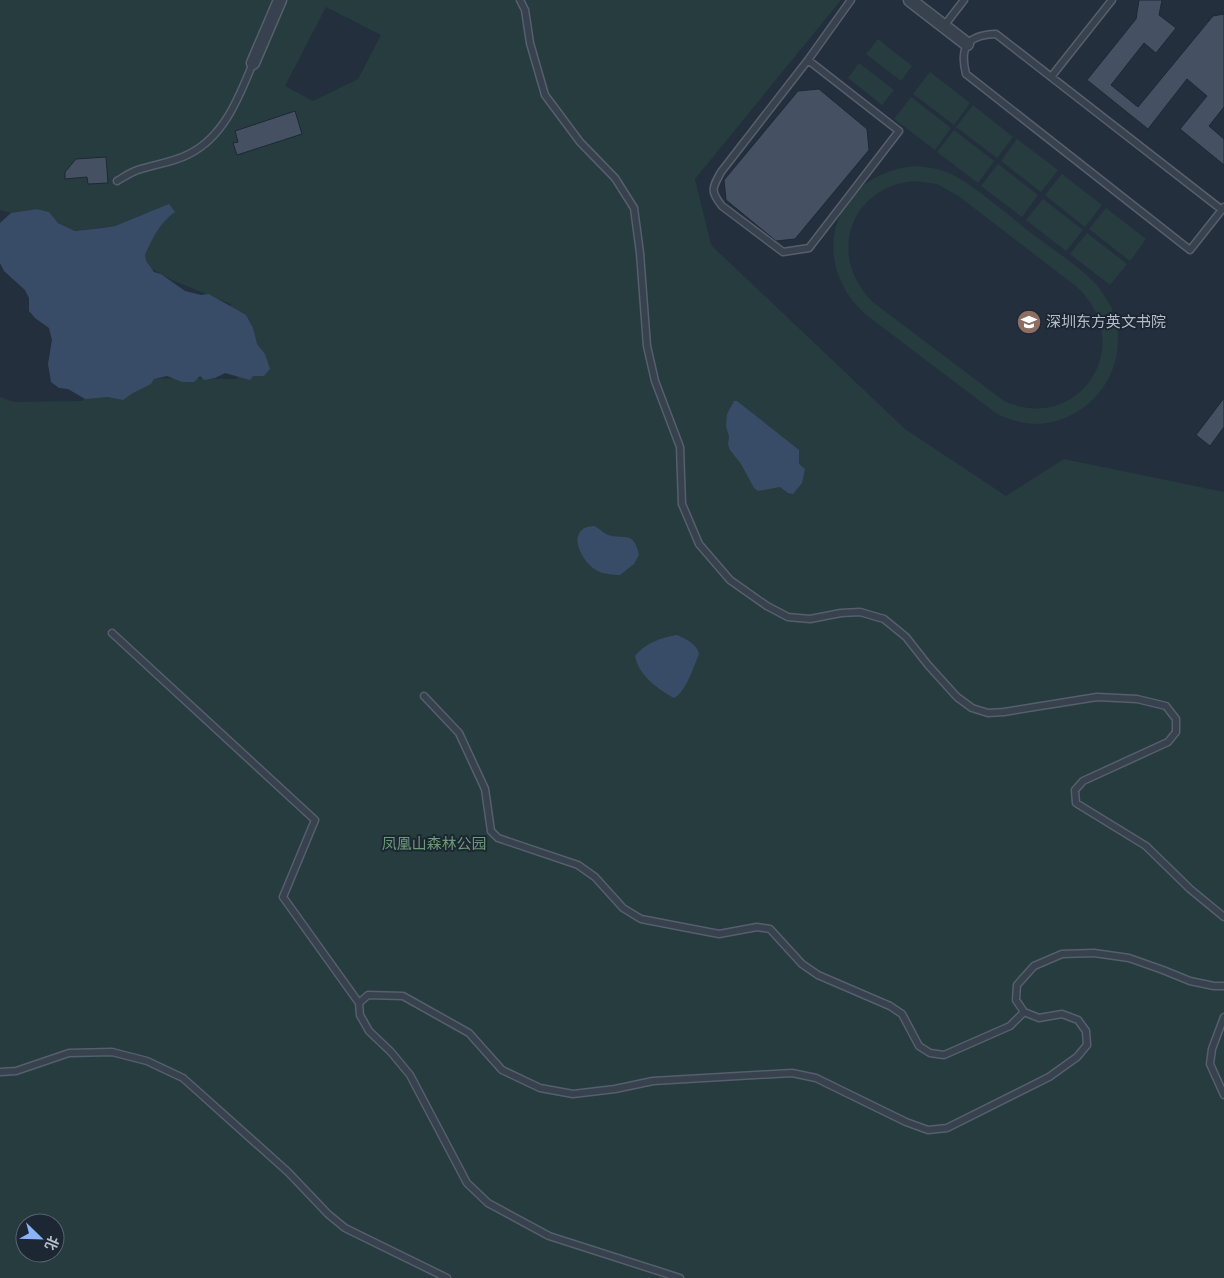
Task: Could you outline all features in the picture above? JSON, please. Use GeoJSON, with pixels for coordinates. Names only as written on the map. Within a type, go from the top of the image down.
{"type":"FeatureCollection","features":[{"type":"Feature","properties":{"kind":"street"},"geometry":{"type":"LineString","coordinates":[[253,64],[280,0]]}},
{"type":"Feature","properties":{"kind":"street"},"geometry":{"type":"LineString","coordinates":[[910,0],[967,44]]}},
{"type":"Feature","properties":{"kind":"lane"},"geometry":{"type":"LineString","coordinates":[[520,0],[525,10],[530,43],[546,95],[580,142],[615,178],[634,208],[640,253],[647,346],[655,380],[680,447],[682,504],[699,544],[730,580],[788,617],[810,619],[841,613],[860,612],[884,619],[906,637],[957,697],[972,708],[988,713],[1004,712],[1097,697],[1137,699],[1166,706],[1176,719],[1176,732],[1168,742],[1083,781],[1074,790],[1076,803],[1146,846],[1190,889],[1224,917]]}},
{"type":"Feature","properties":{"kind":"lane"},"geometry":{"type":"LineString","coordinates":[[808,60],[899,131],[809,248],[783,252],[722,206],[714,196],[713,186],[721,172],[808,60],[851,0]]}},
{"type":"Feature","properties":{"kind":"lane"},"geometry":{"type":"LineString","coordinates":[[944,26],[964,0]]}},
{"type":"Feature","properties":{"kind":"lane"},"geometry":{"type":"LineString","coordinates":[[1051,77],[1112,0]]}},
{"type":"Feature","properties":{"kind":"lane"},"geometry":{"type":"LineString","coordinates":[[996,34],[1223,208],[1190,250],[966,74],[963,56],[967,44],[976,37],[996,34]]}},
{"type":"Feature","properties":{"kind":"lane"},"geometry":{"type":"LineString","coordinates":[[117,181],[139,169],[162,164],[190,154],[214,136],[231,112],[253,64]]}},
{"type":"Feature","properties":{"kind":"lane"},"geometry":{"type":"LineString","coordinates":[[112,633],[315,820],[283,897],[359,1003],[360,1014],[369,1031],[391,1052],[410,1075],[467,1183],[488,1203],[548,1236],[680,1278]]}},
{"type":"Feature","properties":{"kind":"lane"},"geometry":{"type":"LineString","coordinates":[[424,696],[459,734],[485,788],[491,831],[498,838],[578,865],[595,877],[623,908],[641,919],[719,934],[757,927],[770,929],[802,964],[818,975],[890,1006],[902,1014],[920,1046],[930,1054],[944,1055],[1010,1026],[1024,1012]]}},
{"type":"Feature","properties":{"kind":"lane"},"geometry":{"type":"LineString","coordinates":[[359,1003],[368,995],[404,996],[469,1033],[502,1070],[540,1088],[573,1094],[615,1089],[653,1081],[792,1073],[816,1078],[906,1122],[928,1130],[946,1128],[1049,1078],[1077,1057],[1087,1045],[1086,1031],[1078,1020],[1062,1014],[1039,1018],[1024,1012],[1016,1000],[1017,985],[1034,966],[1062,954],[1094,953],[1129,958],[1190,981],[1224,986]]}},
{"type":"Feature","properties":{"kind":"lane"},"geometry":{"type":"LineString","coordinates":[[1224,1018],[1212,1049],[1210,1064],[1224,1095]]}},
{"type":"Feature","properties":{"kind":"lane"},"geometry":{"type":"LineString","coordinates":[[0,1072],[16,1071],[69,1053],[112,1052],[147,1061],[183,1078],[288,1172],[328,1214],[345,1228],[447,1278]]}},
{"type":"Feature","properties":{"kind":"green space","name":"凤凰山森林公园"},"geometry":{"type":"Polygon","coordinates":[[[0,0],[841,0],[695,179],[711,245],[905,429],[1006,496],[1064,459],[1224,492],[1224,1278],[0,1278],[0,397],[14,402],[82,401],[109,378],[237,379],[244,342],[232,330],[231,304],[172,280],[134,259],[142,215],[115,226],[75,231],[58,223],[49,212],[37,209],[11,213],[0,210],[0,0]],[[326,7],[285,86],[313,101],[358,79],[381,35],[326,7]]]}},
{"type":"Feature","properties":{"kind":"green space"},"geometry":{"type":"Polygon","coordinates":[[[878,39],[912,66],[901,81],[866,54],[878,39]]]}},
{"type":"Feature","properties":{"kind":"green space"},"geometry":{"type":"Polygon","coordinates":[[[859,63],[894,90],[882,105],[848,78],[859,63]]]}},
{"type":"Feature","properties":{"kind":"green space"},"geometry":{"type":"Polygon","coordinates":[[[930,72],[970,103],[954,125],[913,94],[930,72]]]}},
{"type":"Feature","properties":{"kind":"green space"},"geometry":{"type":"Polygon","coordinates":[[[911,97],[951,128],[935,150],[894,119],[911,97]]]}},
{"type":"Feature","properties":{"kind":"green space"},"geometry":{"type":"Polygon","coordinates":[[[973,105],[1013,137],[997,158],[956,127],[973,105]]]}},
{"type":"Feature","properties":{"kind":"green space"},"geometry":{"type":"Polygon","coordinates":[[[954,130],[994,161],[978,183],[937,152],[954,130]]]}},
{"type":"Feature","properties":{"kind":"green space"},"geometry":{"type":"Polygon","coordinates":[[[1017,139],[1058,170],[1041,192],[1001,161],[1017,139]]]}},
{"type":"Feature","properties":{"kind":"green space"},"geometry":{"type":"Polygon","coordinates":[[[998,164],[1038,195],[1022,217],[981,186],[998,164]]]}},
{"type":"Feature","properties":{"kind":"green space"},"geometry":{"type":"Polygon","coordinates":[[[915,166],[936,169],[955,176],[984,195],[1031,233],[1074,264],[1097,285],[1111,307],[1117,327],[1118,348],[1113,367],[1105,385],[1092,400],[1076,412],[1058,421],[1032,424],[1007,418],[997,414],[865,314],[847,292],[836,269],[833,245],[838,222],[848,201],[865,184],[887,172],[915,166]],[[915,181],[892,186],[874,196],[860,210],[852,227],[848,246],[851,266],[859,285],[874,303],[1004,401],[1031,408],[1056,406],[1077,395],[1092,378],[1101,357],[1102,334],[1094,310],[1077,287],[957,195],[937,184],[915,181]]]}},
{"type":"Feature","properties":{"kind":"green space"},"geometry":{"type":"Polygon","coordinates":[[[1062,174],[1102,205],[1085,227],[1045,195],[1062,174]]]}},
{"type":"Feature","properties":{"kind":"green space"},"geometry":{"type":"Polygon","coordinates":[[[1043,199],[1083,230],[1066,251],[1026,220],[1043,199]]]}},
{"type":"Feature","properties":{"kind":"green space"},"geometry":{"type":"Polygon","coordinates":[[[1106,208],[1146,239],[1130,261],[1089,229],[1106,208]]]}},
{"type":"Feature","properties":{"kind":"green space"},"geometry":{"type":"Polygon","coordinates":[[[1087,233],[1127,264],[1110,285],[1070,254],[1087,233]]]}},
{"type":"Feature","properties":{"kind":"water"},"geometry":{"type":"Polygon","coordinates":[[[169,204],[175,212],[165,220],[153,237],[145,255],[146,261],[154,272],[161,274],[185,291],[201,295],[209,294],[246,315],[253,328],[257,344],[265,354],[270,369],[264,376],[253,376],[250,380],[225,373],[215,378],[204,380],[200,376],[194,382],[182,382],[167,376],[154,379],[151,384],[123,400],[108,397],[85,399],[68,389],[59,388],[51,382],[48,364],[52,340],[49,328],[29,311],[29,298],[25,290],[4,271],[0,263],[0,223],[11,213],[37,209],[49,212],[58,223],[75,231],[102,228],[115,226],[169,204]]]}},
{"type":"Feature","properties":{"kind":"water"},"geometry":{"type":"Polygon","coordinates":[[[734,401],[737,401],[799,450],[799,464],[805,469],[802,483],[793,494],[780,487],[758,491],[754,488],[728,444],[727,414],[734,401]]]}},
{"type":"Feature","properties":{"kind":"water"},"geometry":{"type":"Polygon","coordinates":[[[594,526],[608,535],[631,539],[637,547],[639,555],[634,564],[620,575],[600,572],[585,560],[581,553],[578,546],[579,534],[584,528],[594,526]]]}},
{"type":"Feature","properties":{"kind":"water"},"geometry":{"type":"Polygon","coordinates":[[[677,635],[693,644],[699,654],[686,685],[674,698],[645,676],[635,656],[643,648],[654,642],[665,637],[677,635]]]}},
{"type":"Feature","properties":{"kind":"building"},"geometry":{"type":"Polygon","coordinates":[[[1139,0],[1162,0],[1159,15],[1176,28],[1156,53],[1144,43],[1111,85],[1138,107],[1213,16],[1224,14],[1224,107],[1209,126],[1224,139],[1224,165],[1180,129],[1207,96],[1187,79],[1148,129],[1087,80],[1136,19],[1139,0]]]}},
{"type":"Feature","properties":{"kind":"building"},"geometry":{"type":"Polygon","coordinates":[[[819,89],[867,129],[869,150],[795,239],[776,241],[726,200],[724,180],[798,91],[819,89]]]}},
{"type":"Feature","properties":{"kind":"building"},"geometry":{"type":"Polygon","coordinates":[[[295,111],[302,134],[237,155],[233,143],[238,142],[235,131],[295,111]]]}},
{"type":"Feature","properties":{"kind":"building"},"geometry":{"type":"Polygon","coordinates":[[[106,157],[108,183],[88,184],[87,177],[65,179],[65,172],[76,159],[106,157]]]}},
{"type":"Feature","properties":{"kind":"building"},"geometry":{"type":"Polygon","coordinates":[[[1224,398],[1224,427],[1210,446],[1196,435],[1224,398]]]}},
{"type":"Feature","properties":{"kind":"place","name":"深圳东方英文书院"},"geometry":{"type":"Point","coordinates":[1029,322]}}]}
